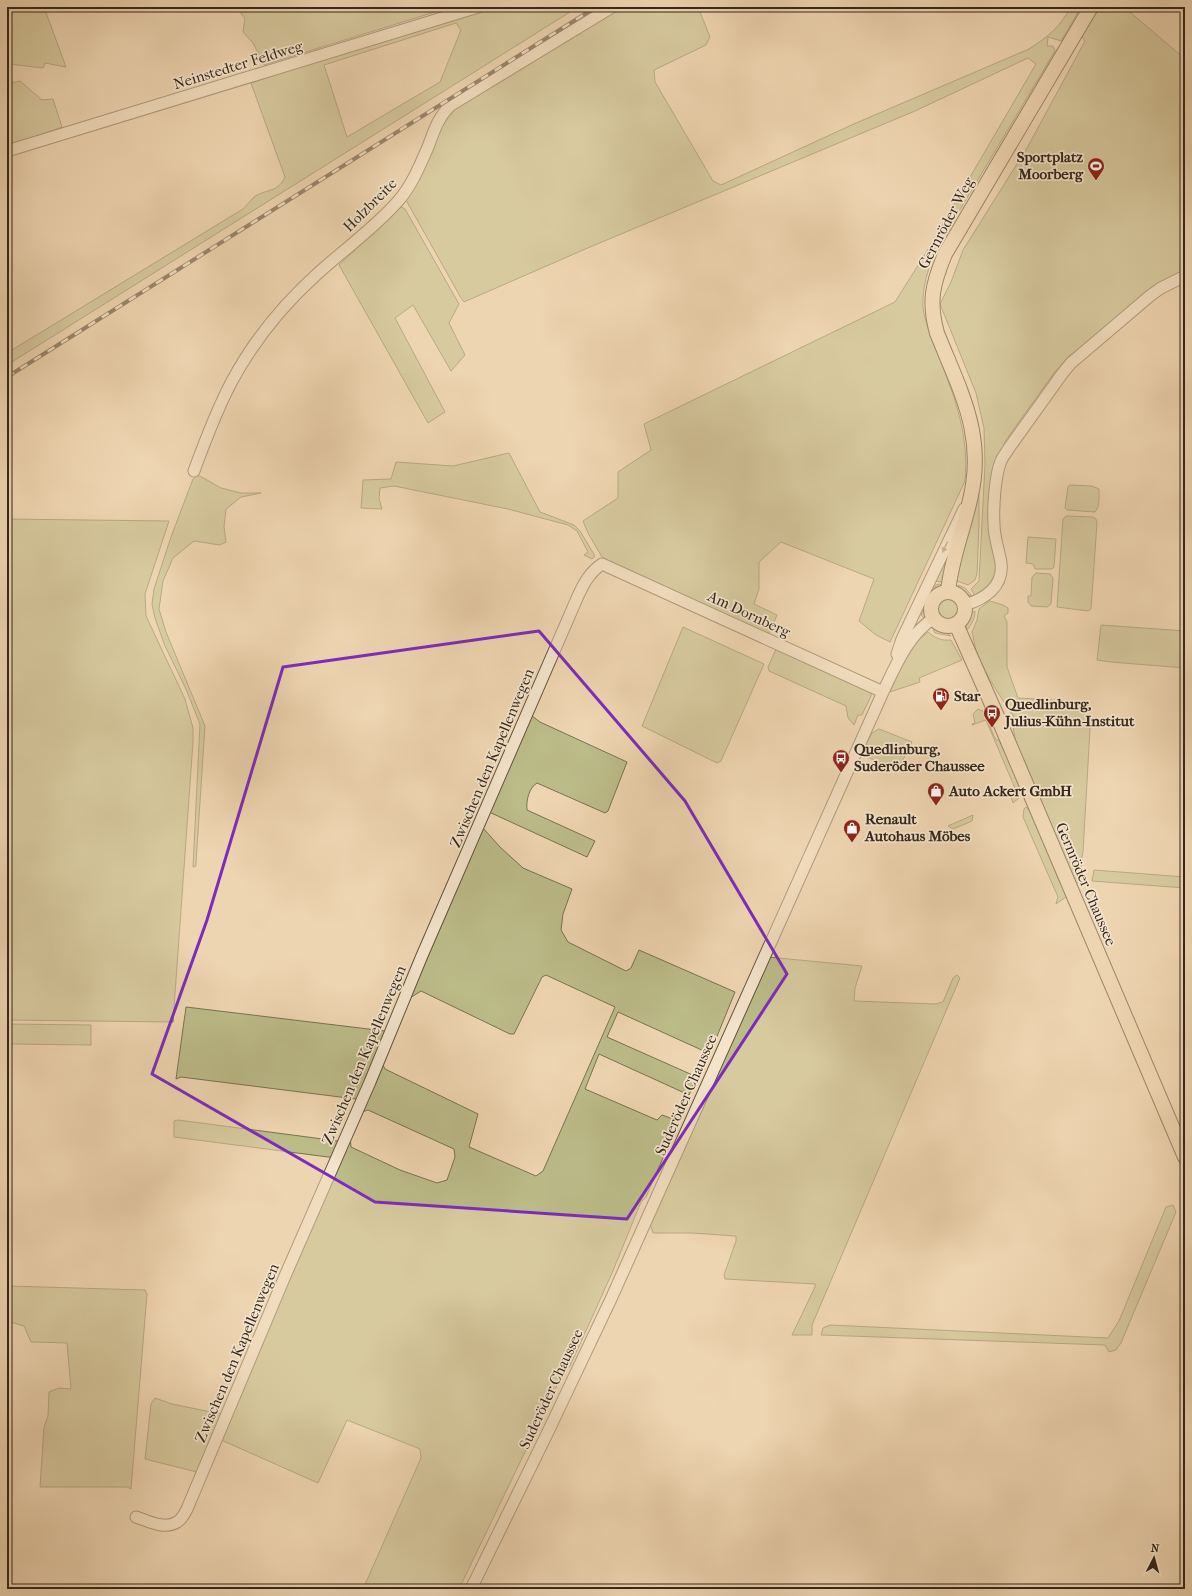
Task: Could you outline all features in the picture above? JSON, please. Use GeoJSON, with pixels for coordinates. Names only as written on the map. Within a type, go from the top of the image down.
{"type":"FeatureCollection","features":[{"type":"Feature","properties":{"kind":"main road","name":"Gernröder Weg"},"geometry":{"type":"LineString","coordinates":[[948,592],[954,554],[970,500],[975,470],[974,436],[966,406],[937,333],[932,307],[934,283],[945,254],[1091,7]]}},
{"type":"Feature","properties":{"kind":"main road"},"geometry":{"type":"LineString","coordinates":[[948,592],[959,596],[964,605],[965,611],[963,617],[956,624],[948,626],[942,625],[934,618],[931,610],[932,602],[938,595],[948,592]]}},
{"type":"Feature","properties":{"kind":"main road","name":"Gernröder Chaussee"},"geometry":{"type":"LineString","coordinates":[[956,624],[1001,725],[1185,1157]]}},
{"type":"Feature","properties":{"kind":"street","name":"Neinstedter Feldweg"},"geometry":{"type":"LineString","coordinates":[[7,151],[478,7]]}},
{"type":"Feature","properties":{"kind":"street","name":"Holzbreite"},"geometry":{"type":"LineString","coordinates":[[194,471],[232,382],[253,346],[288,302],[316,274],[376,224],[400,200],[412,181],[435,127],[444,112],[451,105],[612,7]]}},
{"type":"Feature","properties":{"kind":"street"},"geometry":{"type":"LineString","coordinates":[[964,605],[980,600],[994,589],[998,582],[1001,565],[995,537],[994,512],[998,473],[1009,448],[1071,363],[1152,294],[1185,276]]}},
{"type":"Feature","properties":{"kind":"street"},"geometry":{"type":"LineString","coordinates":[[897,665],[896,656],[900,644],[962,512],[970,500]]}},
{"type":"Feature","properties":{"kind":"street","name":"Am Dornberg"},"geometry":{"type":"LineString","coordinates":[[602,564],[883,692]]}},
{"type":"Feature","properties":{"kind":"street","name":"Zwischen den Kapellenwegen"},"geometry":{"type":"LineString","coordinates":[[136,1517],[157,1524],[170,1525],[178,1522],[187,1510],[285,1276],[370,1082],[421,958],[578,596],[585,581],[594,569],[602,564]]}},
{"type":"Feature","properties":{"kind":"street","name":"Suderöder Chaussee"},"geometry":{"type":"LineString","coordinates":[[471,1589],[611,1299],[883,692],[907,645],[919,631],[934,618]]}},
{"type":"Feature","properties":{"kind":"highlighted area"},"geometry":{"type":"Polygon","coordinates":[[[539,631],[685,801],[787,974],[627,1219],[375,1202],[152,1074],[207,920],[283,667],[539,631]]]}},
{"type":"Feature","properties":{"kind":"green space"},"geometry":{"type":"Polygon","coordinates":[[[7,7],[44,7],[66,67],[45,63],[43,68],[9,64],[7,77],[7,7]]]}},
{"type":"Feature","properties":{"kind":"green space"},"geometry":{"type":"Polygon","coordinates":[[[242,7],[451,7],[264,65],[253,43],[243,32],[245,18],[241,14],[242,7]]]}},
{"type":"Feature","properties":{"kind":"green space"},"geometry":{"type":"Polygon","coordinates":[[[496,7],[578,7],[7,365],[7,353],[243,209],[258,194],[279,186],[285,177],[251,83],[496,7]],[[456,23],[324,65],[347,137],[440,82],[461,30],[456,23]]]}},
{"type":"Feature","properties":{"kind":"green space"},"geometry":{"type":"Polygon","coordinates":[[[620,7],[698,7],[710,37],[706,45],[654,70],[655,82],[713,181],[721,185],[856,123],[1029,49],[1053,31],[1071,7],[1081,7],[1061,41],[1048,37],[1047,46],[1053,46],[1055,51],[934,253],[924,286],[924,314],[951,389],[960,419],[965,449],[965,481],[890,642],[876,635],[859,621],[874,579],[781,542],[759,562],[759,589],[754,604],[777,615],[769,634],[602,557],[583,521],[618,498],[618,472],[651,450],[644,424],[895,302],[927,251],[1036,64],[1028,58],[915,111],[590,247],[464,302],[406,200],[439,128],[451,111],[620,7]]]}},
{"type":"Feature","properties":{"kind":"green space","name":"Sportplatz Moorberg"},"geometry":{"type":"Polygon","coordinates":[[[1098,7],[1124,7],[1185,59],[1185,273],[1069,356],[1054,373],[1006,440],[995,464],[997,567],[991,586],[975,596],[971,589],[979,581],[985,464],[984,428],[976,393],[940,304],[951,282],[963,250],[1027,148],[1085,41],[1081,35],[1098,7]]]}},
{"type":"Feature","properties":{"kind":"green space"},"geometry":{"type":"Polygon","coordinates":[[[7,78],[11,83],[20,81],[42,100],[53,99],[62,127],[7,147],[7,78]]]}},
{"type":"Feature","properties":{"kind":"green space"},"geometry":{"type":"Polygon","coordinates":[[[401,207],[405,209],[459,304],[449,323],[465,355],[451,371],[413,305],[395,318],[445,412],[428,423],[339,265],[401,207]]]}},
{"type":"Feature","properties":{"kind":"green space"},"geometry":{"type":"Polygon","coordinates":[[[509,453],[540,512],[574,525],[580,531],[595,556],[592,559],[584,555],[588,552],[577,531],[568,525],[508,509],[394,486],[380,488],[379,499],[382,509],[361,508],[363,480],[391,479],[396,462],[453,466],[509,453]]]}},
{"type":"Feature","properties":{"kind":"green space"},"geometry":{"type":"Polygon","coordinates":[[[979,475],[977,574],[975,580],[968,585],[957,581],[957,571],[979,475]]]}},
{"type":"Feature","properties":{"kind":"green space"},"geometry":{"type":"Polygon","coordinates":[[[196,476],[200,476],[221,488],[241,493],[261,493],[241,497],[226,509],[224,527],[226,542],[220,545],[194,541],[173,558],[163,581],[159,609],[166,632],[205,726],[196,866],[193,867],[200,724],[186,689],[165,646],[155,618],[152,604],[154,589],[171,537],[193,479],[196,476]]]}},
{"type":"Feature","properties":{"kind":"green space"},"geometry":{"type":"Polygon","coordinates":[[[1070,485],[1092,486],[1099,489],[1098,505],[1095,512],[1067,510],[1065,508],[1068,487],[1070,485]]]}},
{"type":"Feature","properties":{"kind":"green space"},"geometry":{"type":"Polygon","coordinates":[[[1066,516],[1093,517],[1096,519],[1097,523],[1091,609],[1088,611],[1057,607],[1063,519],[1066,516]]]}},
{"type":"Feature","properties":{"kind":"green space"},"geometry":{"type":"Polygon","coordinates":[[[7,519],[169,521],[145,594],[146,616],[185,699],[193,728],[173,1022],[7,1020],[7,519]]]}},
{"type":"Feature","properties":{"kind":"green space"},"geometry":{"type":"Polygon","coordinates":[[[958,528],[943,582],[933,581],[958,528]]]}},
{"type":"Feature","properties":{"kind":"green space"},"geometry":{"type":"Polygon","coordinates":[[[1028,537],[1056,539],[1054,567],[1052,569],[1035,569],[1033,564],[1026,563],[1028,537]]]}},
{"type":"Feature","properties":{"kind":"green space"},"geometry":{"type":"Polygon","coordinates":[[[1036,573],[1050,574],[1053,578],[1051,604],[1047,607],[1031,606],[1028,602],[1028,596],[1031,596],[1032,577],[1036,573]]]}},
{"type":"Feature","properties":{"kind":"green space"},"geometry":{"type":"Polygon","coordinates":[[[936,585],[942,585],[930,599],[924,618],[921,615],[936,585]]]}},
{"type":"Feature","properties":{"kind":"green space"},"geometry":{"type":"Polygon","coordinates":[[[958,585],[965,588],[972,596],[963,593],[958,585]]]}},
{"type":"Feature","properties":{"kind":"green space"},"geometry":{"type":"Polygon","coordinates":[[[948,598],[952,599],[958,605],[958,613],[952,619],[948,620],[944,619],[938,613],[937,609],[938,605],[944,599],[948,598]]]}},
{"type":"Feature","properties":{"kind":"green space"},"geometry":{"type":"Polygon","coordinates":[[[990,601],[1008,608],[1008,613],[1004,616],[1007,622],[1007,667],[1018,698],[1084,702],[1090,729],[1083,852],[1081,862],[1082,881],[1074,885],[1019,758],[1013,727],[1016,720],[990,679],[976,650],[972,632],[977,620],[979,609],[990,601]]]}},
{"type":"Feature","properties":{"kind":"green space"},"geometry":{"type":"Polygon","coordinates":[[[975,611],[973,621],[967,630],[967,619],[975,611]]]}},
{"type":"Feature","properties":{"kind":"green space"},"geometry":{"type":"Polygon","coordinates":[[[1101,625],[1185,631],[1185,668],[1097,660],[1101,625]]]}},
{"type":"Feature","properties":{"kind":"green space"},"geometry":{"type":"Polygon","coordinates":[[[683,627],[764,664],[721,761],[717,763],[642,726],[683,627]]]}},
{"type":"Feature","properties":{"kind":"green space"},"geometry":{"type":"Polygon","coordinates":[[[942,629],[951,636],[935,633],[933,630],[942,629]]]}},
{"type":"Feature","properties":{"kind":"green space"},"geometry":{"type":"Polygon","coordinates":[[[928,632],[938,639],[951,640],[962,660],[919,678],[920,682],[890,692],[910,651],[928,632]]]}},
{"type":"Feature","properties":{"kind":"green space"},"geometry":{"type":"Polygon","coordinates":[[[777,647],[871,692],[871,696],[862,715],[858,715],[854,725],[848,718],[846,706],[769,671],[768,667],[777,647]]]}},
{"type":"Feature","properties":{"kind":"green space"},"geometry":{"type":"Polygon","coordinates":[[[978,709],[983,711],[996,740],[999,740],[1020,783],[1021,796],[1013,803],[1011,797],[1017,793],[986,720],[972,725],[975,723],[973,714],[978,709]]]}},
{"type":"Feature","properties":{"kind":"green space"},"geometry":{"type":"Polygon","coordinates":[[[532,716],[540,722],[627,762],[608,811],[605,813],[537,783],[530,791],[527,802],[527,810],[595,841],[587,857],[489,812],[532,716]]]}},
{"type":"Feature","properties":{"kind":"green space"},"geometry":{"type":"Polygon","coordinates":[[[879,729],[912,742],[897,771],[861,754],[872,733],[879,729]]]}},
{"type":"Feature","properties":{"kind":"green space"},"geometry":{"type":"Polygon","coordinates":[[[1026,807],[1032,813],[1066,892],[1066,897],[1056,904],[1058,897],[1023,817],[1024,809],[1026,807]]]}},
{"type":"Feature","properties":{"kind":"green space"},"geometry":{"type":"Polygon","coordinates":[[[973,815],[972,821],[953,829],[948,826],[973,815]]]}},
{"type":"Feature","properties":{"kind":"green space"},"geometry":{"type":"Polygon","coordinates":[[[483,828],[500,847],[523,868],[572,889],[563,914],[561,930],[568,942],[626,971],[631,968],[639,950],[735,992],[711,1051],[706,1052],[618,1012],[607,1037],[697,1077],[689,1095],[599,1054],[585,1089],[657,1120],[662,1115],[679,1121],[646,1197],[641,1202],[612,1273],[570,1366],[563,1373],[459,1589],[363,1589],[421,1458],[420,1449],[347,1420],[318,1483],[221,1440],[350,1137],[351,1147],[400,1170],[437,1183],[447,1180],[455,1157],[454,1149],[368,1110],[362,1112],[383,1065],[385,1069],[478,1114],[469,1147],[536,1176],[543,1171],[615,1007],[546,975],[542,977],[514,1034],[510,1034],[421,991],[410,998],[483,828]]]}},
{"type":"Feature","properties":{"kind":"green space"},"geometry":{"type":"Polygon","coordinates":[[[1094,870],[1185,877],[1185,888],[1092,881],[1094,870]]]}},
{"type":"Feature","properties":{"kind":"green space"},"geometry":{"type":"Polygon","coordinates":[[[768,957],[862,966],[855,988],[854,1001],[935,1004],[943,1002],[953,978],[957,975],[960,978],[812,1325],[812,1335],[792,1335],[815,1287],[815,1284],[725,1279],[724,1275],[736,1241],[736,1236],[692,1233],[653,1233],[650,1223],[673,1169],[700,1115],[768,957]]]}},
{"type":"Feature","properties":{"kind":"green space"},"geometry":{"type":"Polygon","coordinates":[[[186,1007],[385,1031],[387,1035],[358,1102],[356,1099],[181,1077],[176,1079],[186,1007]]]}},
{"type":"Feature","properties":{"kind":"green space"},"geometry":{"type":"Polygon","coordinates":[[[7,1024],[91,1025],[91,1045],[11,1044],[7,1067],[7,1024]]]}},
{"type":"Feature","properties":{"kind":"green space"},"geometry":{"type":"Polygon","coordinates":[[[178,1120],[338,1141],[333,1157],[328,1157],[174,1137],[174,1121],[178,1120]]]}},
{"type":"Feature","properties":{"kind":"green space"},"geometry":{"type":"Polygon","coordinates":[[[1173,1205],[1176,1212],[1121,1343],[1116,1350],[1109,1352],[1105,1345],[821,1335],[823,1328],[830,1325],[1108,1338],[1119,1321],[1166,1207],[1173,1205]]]}},
{"type":"Feature","properties":{"kind":"green space"},"geometry":{"type":"Polygon","coordinates":[[[7,1284],[8,1286],[145,1290],[147,1294],[131,1489],[127,1487],[40,1487],[44,1427],[48,1416],[49,1392],[59,1388],[71,1389],[67,1343],[31,1342],[24,1326],[7,1321],[7,1284]]]}},
{"type":"Feature","properties":{"kind":"green space"},"geometry":{"type":"Polygon","coordinates":[[[155,1398],[172,1404],[221,1414],[197,1472],[145,1459],[151,1404],[155,1398]]]}},
{"type":"Feature","properties":{"kind":"railway"},"geometry":{"type":"LineString","coordinates":[[7,377],[596,7]]}},
{"type":"Feature","properties":{"kind":"place","name":"Sportplatz Moorberg"},"geometry":{"type":"Point","coordinates":[1096,181]}},
{"type":"Feature","properties":{"kind":"place","name":"Star"},"geometry":{"type":"Point","coordinates":[941,711]}},
{"type":"Feature","properties":{"kind":"place","name":"Quedlinburg, Julius-Kühn-Institut"},"geometry":{"type":"Point","coordinates":[992,728]}},
{"type":"Feature","properties":{"kind":"place","name":"Quedlinburg, Suderöder Chaussee"},"geometry":{"type":"Point","coordinates":[841,773]}},
{"type":"Feature","properties":{"kind":"place","name":"Auto Ackert GmbH"},"geometry":{"type":"Point","coordinates":[936,806]}},
{"type":"Feature","properties":{"kind":"place","name":"Renault Autohaus Möbes"},"geometry":{"type":"Point","coordinates":[852,843]}}]}
